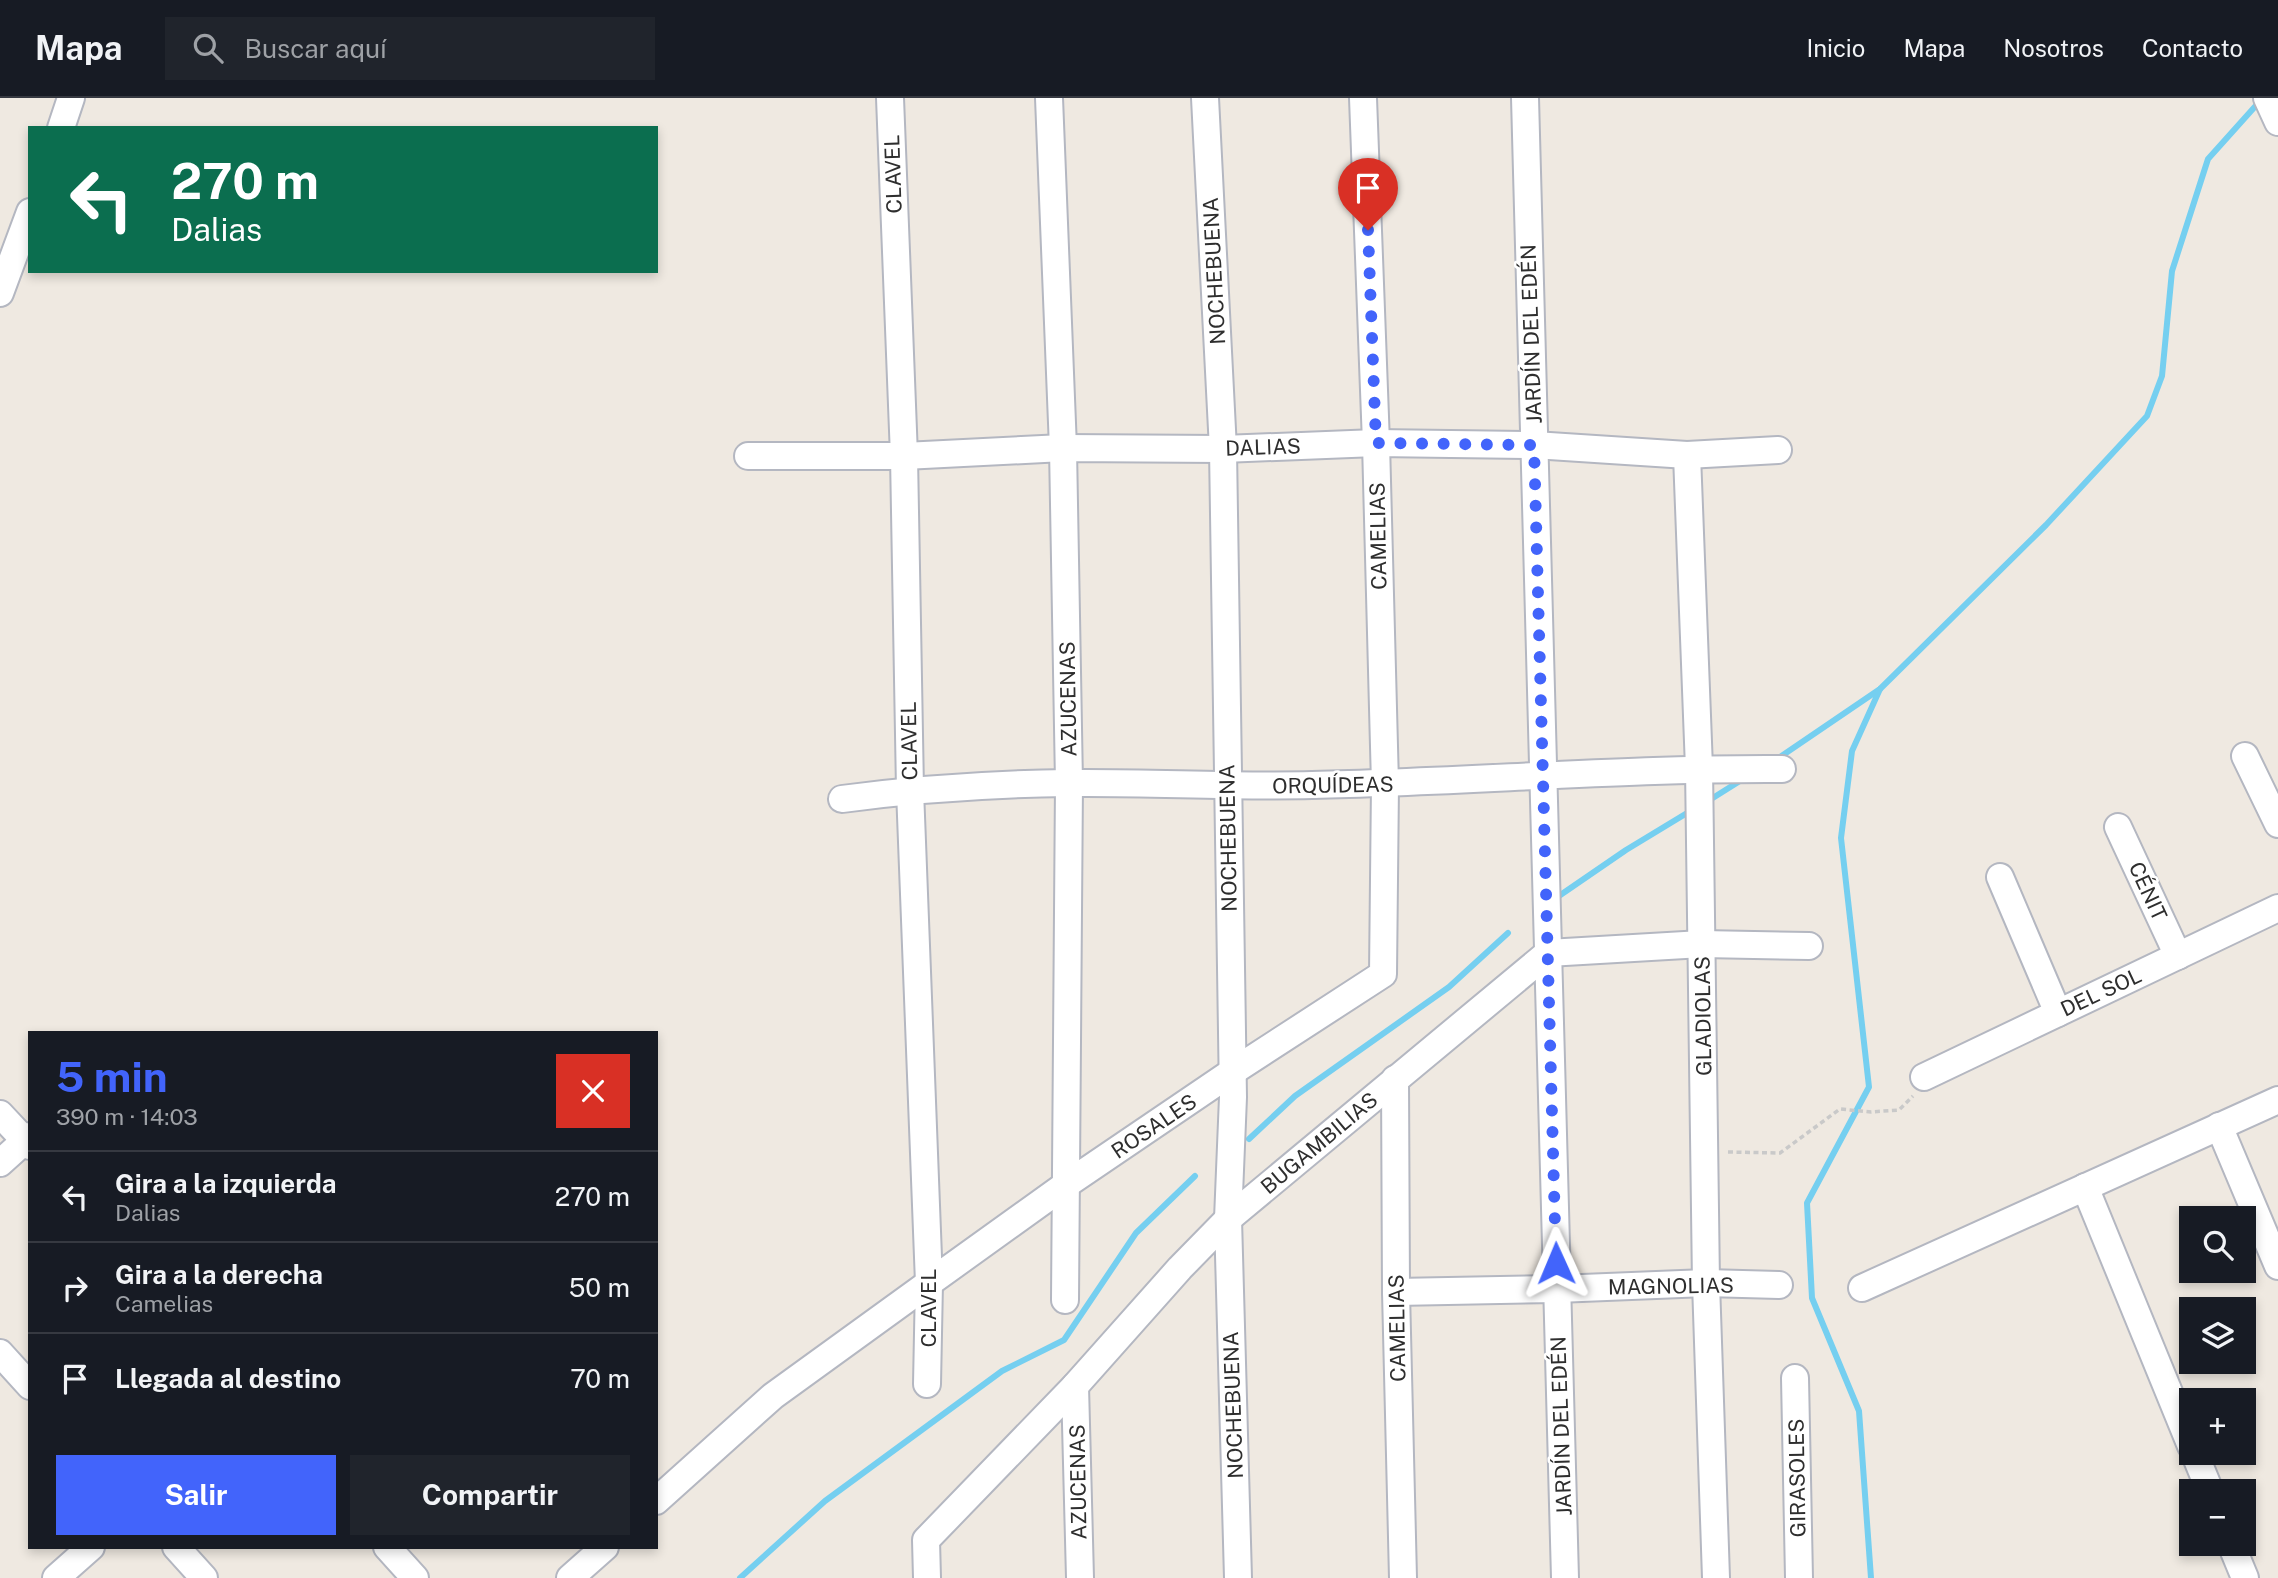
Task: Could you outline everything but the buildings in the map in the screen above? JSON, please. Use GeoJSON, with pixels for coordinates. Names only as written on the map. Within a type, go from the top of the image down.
{"type":"FeatureCollection","features":[{"type":"Feature","properties":{"kind":"street"},"geometry":{"type":"LineString","coordinates":[[62,126],[71,98]]}},
{"type":"Feature","properties":{"kind":"street","name":"CLAVEL"},"geometry":{"type":"LineString","coordinates":[[890,98],[904,456],[910,789],[929,1283],[927,1384]]}},
{"type":"Feature","properties":{"kind":"street","name":"AZUCENAS"},"geometry":{"type":"LineString","coordinates":[[1049,98],[1063,448],[1069,783],[1065,1300]]}},
{"type":"Feature","properties":{"kind":"street","name":"NOCHEBUENA"},"geometry":{"type":"LineString","coordinates":[[1205,98],[1223,449],[1233,1084],[1228,1219],[1237,1578]]}},
{"type":"Feature","properties":{"kind":"street","name":"CAMELIAS"},"geometry":{"type":"LineString","coordinates":[[1363,98],[1385,784],[1383,974]]}},
{"type":"Feature","properties":{"kind":"street","name":"JARDÍN DEL EDÉN"},"geometry":{"type":"LineString","coordinates":[[1525,98],[1564,1578]]}},
{"type":"Feature","properties":{"kind":"street"},"geometry":{"type":"LineString","coordinates":[[2267,98],[2278,122]]}},
{"type":"Feature","properties":{"kind":"street"},"geometry":{"type":"LineString","coordinates":[[0,293],[28,217]]}},
{"type":"Feature","properties":{"kind":"street","name":"DALIAS"},"geometry":{"type":"LineString","coordinates":[[748,457],[904,456],[1063,448],[1223,449],[1376,443],[1534,445],[1687,455],[1778,450]]}},
{"type":"Feature","properties":{"kind":"street","name":"GLADIOLAS"},"geometry":{"type":"LineString","coordinates":[[1687,455],[1699,776],[1706,1283],[1716,1578]]}},
{"type":"Feature","properties":{"kind":"street"},"geometry":{"type":"LineString","coordinates":[[2245,756],[2278,824]]}},
{"type":"Feature","properties":{"kind":"street","name":"ORQUÍDEAS"},"geometry":{"type":"LineString","coordinates":[[842,799],[910,789],[1069,783],[1227,787],[1385,784],[1543,776],[1699,776],[1782,769]]}},
{"type":"Feature","properties":{"kind":"street","name":"CÉNIT"},"geometry":{"type":"LineString","coordinates":[[2118,827],[2178,956]]}},
{"type":"Feature","properties":{"kind":"street"},"geometry":{"type":"LineString","coordinates":[[2000,877],[2058,1013]]}},
{"type":"Feature","properties":{"kind":"street","name":"DEL SOL"},"geometry":{"type":"LineString","coordinates":[[1924,1077],[2278,908]]}},
{"type":"Feature","properties":{"kind":"street"},"geometry":{"type":"LineString","coordinates":[[1548,953],[1702,944],[1809,946]]}},
{"type":"Feature","properties":{"kind":"street","name":"BUGAMBILIAS"},"geometry":{"type":"LineString","coordinates":[[927,1578],[926,1540],[1075,1386],[1180,1268],[1228,1219],[1548,953]]}},
{"type":"Feature","properties":{"kind":"street","name":"ROSALES"},"geometry":{"type":"LineString","coordinates":[[658,1499],[773,1396],[1065,1186],[1233,1084],[1383,974]]}},
{"type":"Feature","properties":{"kind":"street","name":"CAMELIAS"},"geometry":{"type":"LineString","coordinates":[[1395,1079],[1396,1292],[1403,1578]]}},
{"type":"Feature","properties":{"kind":"street"},"geometry":{"type":"LineString","coordinates":[[1862,1288],[2278,1100]]}},
{"type":"Feature","properties":{"kind":"street"},"geometry":{"type":"LineString","coordinates":[[0,1114],[28,1141],[0,1163]]}},
{"type":"Feature","properties":{"kind":"street"},"geometry":{"type":"LineString","coordinates":[[2219,1126],[2278,1266]]}},
{"type":"Feature","properties":{"kind":"street"},"geometry":{"type":"LineString","coordinates":[[2085,1187],[2179,1417]]}},
{"type":"Feature","properties":{"kind":"street","name":"MAGNOLIAS"},"geometry":{"type":"LineString","coordinates":[[1396,1292],[1706,1283],[1779,1285]]}},
{"type":"Feature","properties":{"kind":"street"},"geometry":{"type":"LineString","coordinates":[[0,1353],[28,1384]]}},
{"type":"Feature","properties":{"kind":"street","name":"GIRASOLES"},"geometry":{"type":"LineString","coordinates":[[1795,1378],[1799,1578]]}},
{"type":"Feature","properties":{"kind":"street","name":"AZUCENAS"},"geometry":{"type":"LineString","coordinates":[[1075,1386],[1080,1578]]}},
{"type":"Feature","properties":{"kind":"street"},"geometry":{"type":"LineString","coordinates":[[56,1578],[89,1549]]}},
{"type":"Feature","properties":{"kind":"street"},"geometry":{"type":"LineString","coordinates":[[178,1549],[204,1578]]}},
{"type":"Feature","properties":{"kind":"street"},"geometry":{"type":"LineString","coordinates":[[389,1549],[415,1578]]}},
{"type":"Feature","properties":{"kind":"street"},"geometry":{"type":"LineString","coordinates":[[570,1578],[603,1549]]}},
{"type":"Feature","properties":{"kind":"street"},"geometry":{"type":"LineString","coordinates":[[2236,1556],[2245,1578]]}},
{"type":"Feature","properties":{"kind":"path"},"geometry":{"type":"LineString","coordinates":[[1705,1152],[1780,1153],[1840,1109],[1871,1112],[1899,1110],[1912,1099],[1924,1077]]}},
{"type":"Feature","properties":{"kind":"waterway"},"geometry":{"type":"LineString","coordinates":[[1777,759],[1880,689],[2046,525],[2147,416],[2162,376],[2172,271],[2208,159],[2260,101]]}},
{"type":"Feature","properties":{"kind":"waterway"},"geometry":{"type":"LineString","coordinates":[[1871,1578],[1859,1411],[1812,1298],[1807,1203],[1869,1087],[1841,838],[1852,751],[1880,689]]}},
{"type":"Feature","properties":{"kind":"waterway"},"geometry":{"type":"LineString","coordinates":[[1708,801],[1743,779]]}},
{"type":"Feature","properties":{"kind":"waterway"},"geometry":{"type":"LineString","coordinates":[[1556,898],[1626,850],[1692,810]]}},
{"type":"Feature","properties":{"kind":"waterway"},"geometry":{"type":"LineString","coordinates":[[1249,1139],[1295,1096],[1449,987],[1508,933]]}},
{"type":"Feature","properties":{"kind":"waterway"},"geometry":{"type":"LineString","coordinates":[[740,1578],[825,1501],[1002,1371],[1064,1340],[1136,1233],[1195,1176]]}},
{"type":"Feature","properties":{"kind":"route"},"geometry":{"type":"LineString","coordinates":[[1368,230],[1376,443],[1534,445],[1556,1263]]}}]}
